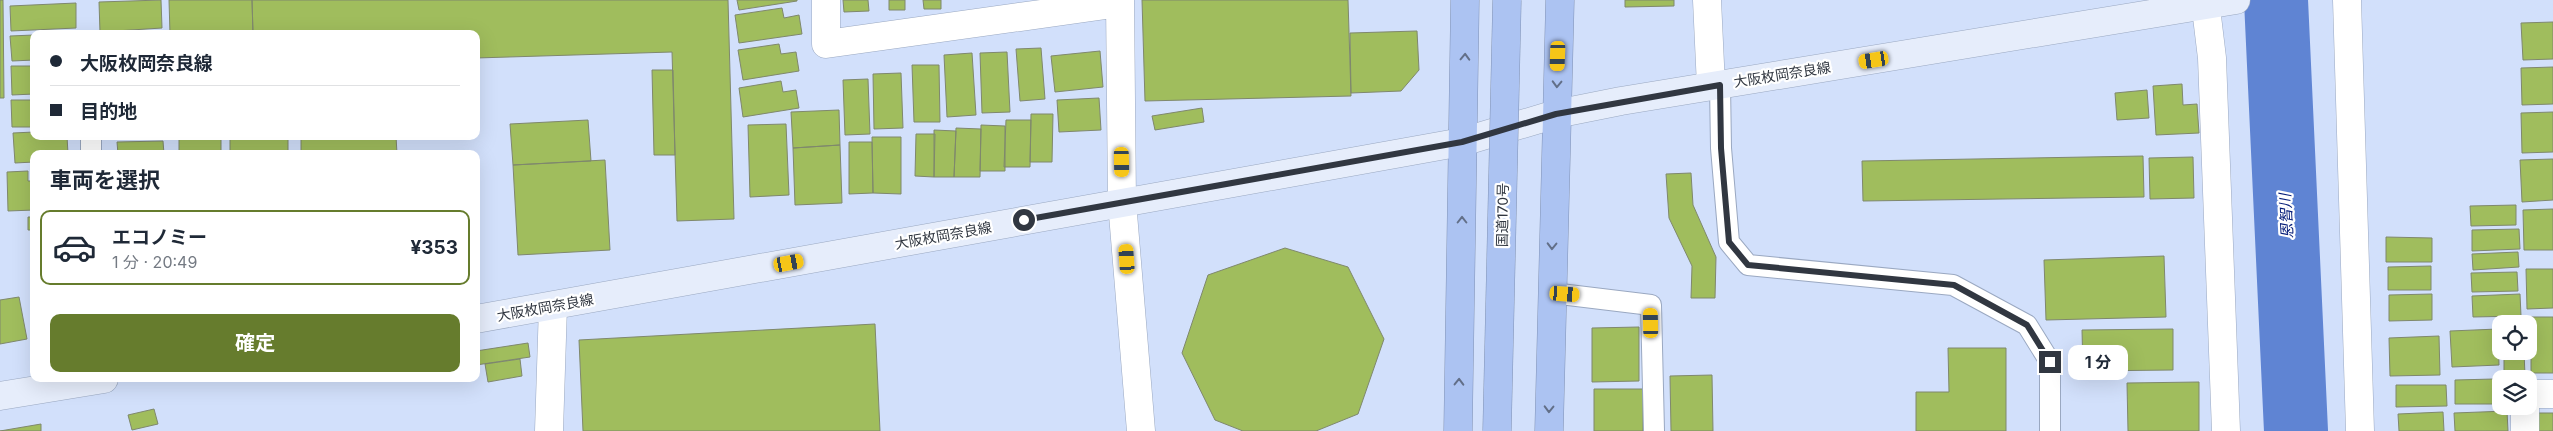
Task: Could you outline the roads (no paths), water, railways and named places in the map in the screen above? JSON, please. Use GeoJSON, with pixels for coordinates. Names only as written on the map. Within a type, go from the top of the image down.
{"type":"FeatureCollection","features":[{"type":"Feature","properties":{"kind":"highway"},"geometry":{"type":"LineString","coordinates":[[1458,431],[1465,0]]}},
{"type":"Feature","properties":{"kind":"highway","name":"国道170号"},"geometry":{"type":"LineString","coordinates":[[1497,431],[1506,0]]}},
{"type":"Feature","properties":{"kind":"highway"},"geometry":{"type":"LineString","coordinates":[[1549,431],[1560,0]]}},
{"type":"Feature","properties":{"kind":"main road","name":"大阪枚岡奈良線"},"geometry":{"type":"LineString","coordinates":[[480,317],[553,306],[1462,142],[1556,114],[2218,2]]}},
{"type":"Feature","properties":{"kind":"main road"},"geometry":{"type":"LineString","coordinates":[[0,396],[82,382]]}},
{"type":"Feature","properties":{"kind":"street"},"geometry":{"type":"LineString","coordinates":[[826,0],[826,44],[1120,2],[1122,202],[1141,431]]}},
{"type":"Feature","properties":{"kind":"street"},"geometry":{"type":"LineString","coordinates":[[1707,0],[1715,86]]}},
{"type":"Feature","properties":{"kind":"street"},"geometry":{"type":"LineString","coordinates":[[2347,0],[2360,431]]}},
{"type":"Feature","properties":{"kind":"street"},"geometry":{"type":"LineString","coordinates":[[2218,2],[2212,58],[2226,431]]}},
{"type":"Feature","properties":{"kind":"street"},"geometry":{"type":"LineString","coordinates":[[549,431],[553,306]]}},
{"type":"Feature","properties":{"kind":"street"},"geometry":{"type":"LineString","coordinates":[[2537,394],[2553,394]]}},
{"type":"Feature","properties":{"kind":"street"},"geometry":{"type":"LineString","coordinates":[[2525,415],[2526,431]]}},
{"type":"Feature","properties":{"kind":"lane"},"geometry":{"type":"LineString","coordinates":[[1715,86],[1729,242],[1748,265],[1954,285],[2027,325],[2050,362],[2050,431]]}},
{"type":"Feature","properties":{"kind":"lane"},"geometry":{"type":"LineString","coordinates":[[1552,293],[1651,305],[1654,431]]}},
{"type":"Feature","properties":{"kind":"waterway","name":"恩智川"},"geometry":{"type":"LineString","coordinates":[[2276,0],[2296,431]]}}]}
